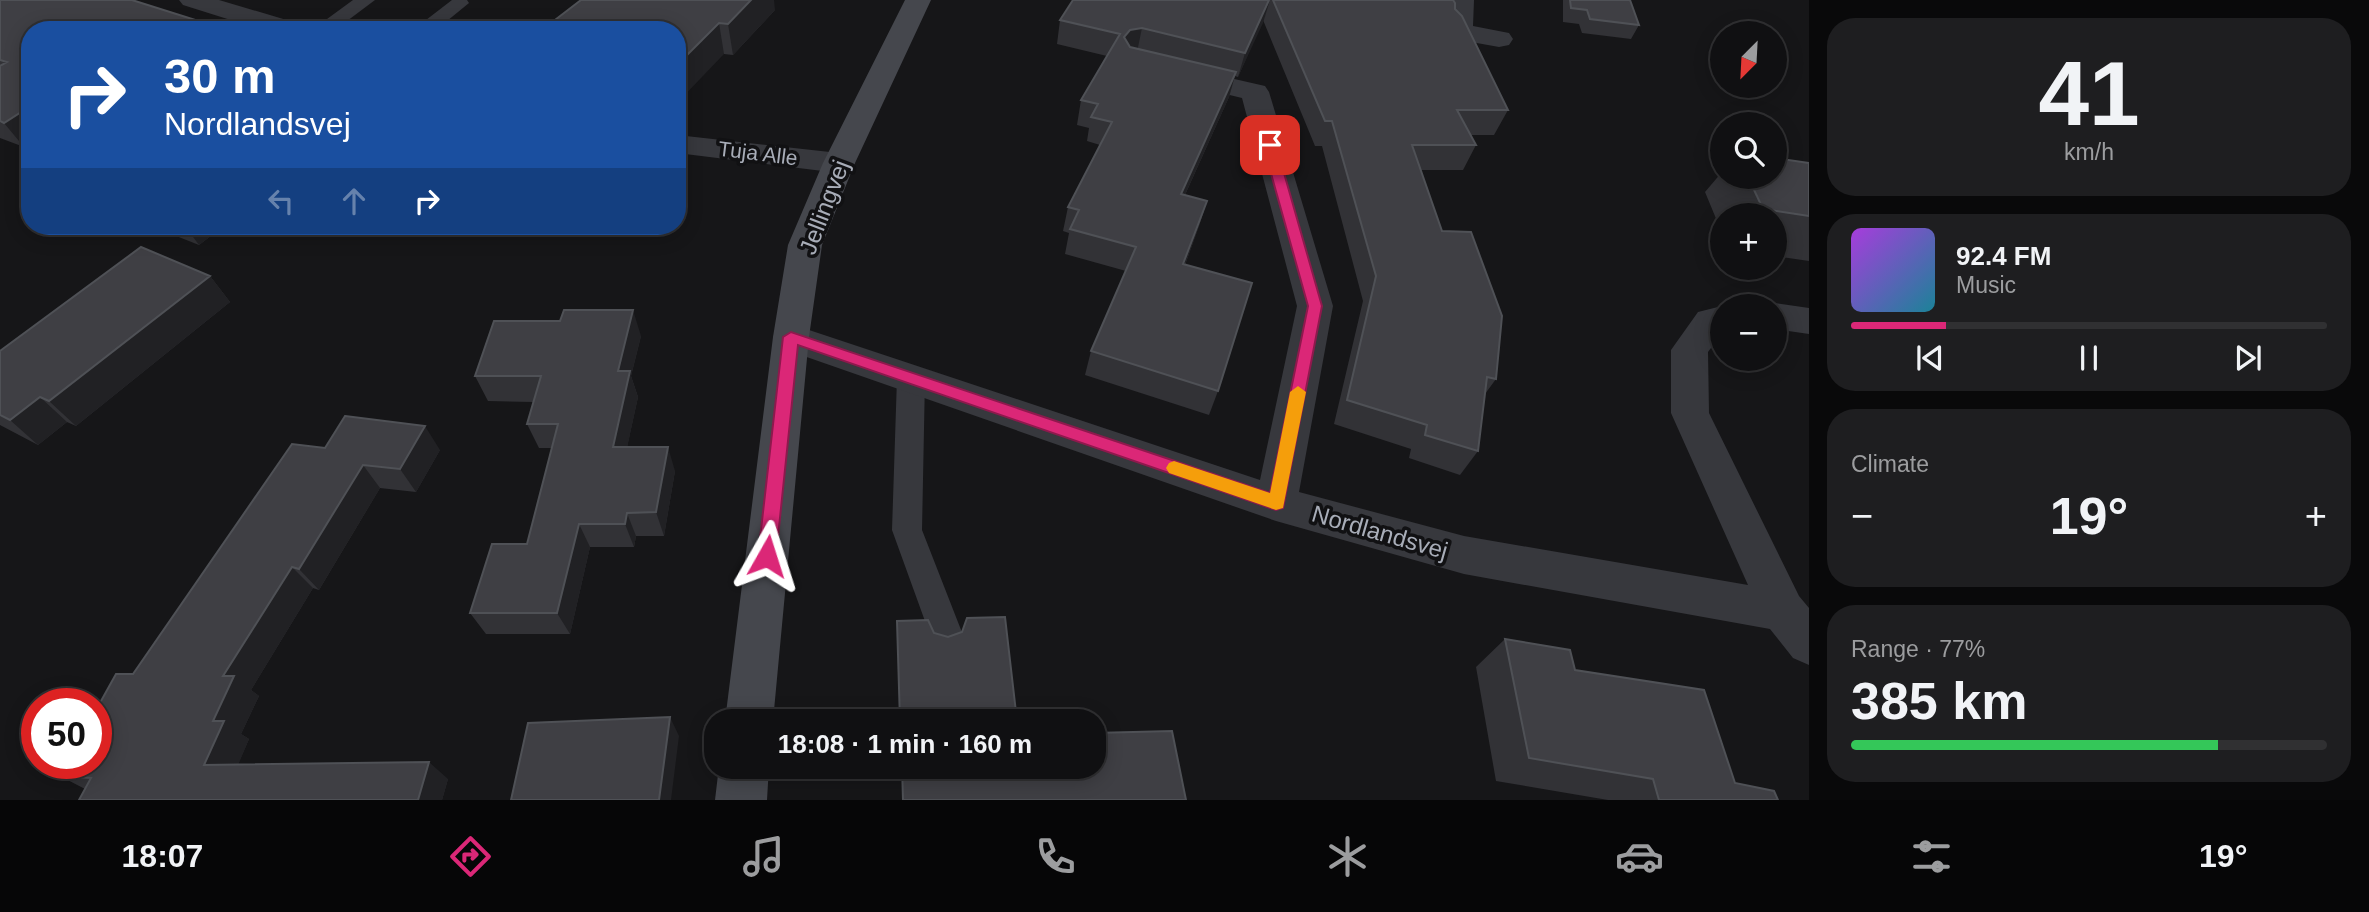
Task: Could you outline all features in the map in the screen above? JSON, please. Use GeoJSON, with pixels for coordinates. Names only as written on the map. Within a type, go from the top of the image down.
{"type":"FeatureCollection","features":[{"type":"Feature","properties":{"kind":"main road","name":"Jellingvej"},"geometry":{"type":"LineString","coordinates":[[750,709],[791,337],[805,246],[839,163],[918,0]]}},
{"type":"Feature","properties":{"kind":"main road"},"geometry":{"type":"LineString","coordinates":[[741,800],[743,779]]}},
{"type":"Feature","properties":{"kind":"street"},"geometry":{"type":"LineString","coordinates":[[192,0],[261,21]]}},
{"type":"Feature","properties":{"kind":"street"},"geometry":{"type":"LineString","coordinates":[[1461,0],[1459,32],[1499,39]]}},
{"type":"Feature","properties":{"kind":"street"},"geometry":{"type":"LineString","coordinates":[[1149,66],[1255,92],[1315,306],[1276,503]]}},
{"type":"Feature","properties":{"kind":"street","name":"Tuja Alle"},"geometry":{"type":"LineString","coordinates":[[686,145],[839,163]]}},
{"type":"Feature","properties":{"kind":"street"},"geometry":{"type":"LineString","coordinates":[[1787,318],[1809,321]]}},
{"type":"Feature","properties":{"kind":"street"},"geometry":{"type":"LineString","coordinates":[[1710,322],[1689,350],[1690,413],[1783,611],[1809,643]]}},
{"type":"Feature","properties":{"kind":"street","name":"Nordlandsvej"},"geometry":{"type":"LineString","coordinates":[[791,337],[1276,503],[1464,555],[1783,611]]}},
{"type":"Feature","properties":{"kind":"lane"},"geometry":{"type":"LineString","coordinates":[[335,21],[366,0]]}},
{"type":"Feature","properties":{"kind":"lane"},"geometry":{"type":"LineString","coordinates":[[436,21],[460,3]]}},
{"type":"Feature","properties":{"kind":"lane"},"geometry":{"type":"LineString","coordinates":[[911,378],[907,530],[946,635]]}},
{"type":"Feature","properties":{"kind":"building"},"geometry":{"type":"Polygon","coordinates":[[[0,0],[132,0],[198,21],[21,21],[21,112],[4,123],[0,121],[0,66],[7,62],[0,60],[0,0]]]}},
{"type":"Feature","properties":{"kind":"building"},"geometry":{"type":"Polygon","coordinates":[[[581,0],[751,0],[728,24],[719,23],[686,56],[686,21],[554,21],[581,0]]]}},
{"type":"Feature","properties":{"kind":"building"},"geometry":{"type":"Polygon","coordinates":[[[1073,0],[1269,0],[1245,53],[1142,28],[1130,30],[1124,37],[1130,47],[1236,72],[1181,194],[1207,201],[1183,264],[1252,283],[1218,391],[1091,351],[1136,247],[1070,229],[1079,210],[1068,207],[1112,122],[1091,117],[1098,104],[1081,100],[1120,34],[1060,20],[1073,0]]]}},
{"type":"Feature","properties":{"kind":"building"},"geometry":{"type":"Polygon","coordinates":[[[1273,0],[1453,0],[1455,9],[1462,16],[1508,110],[1457,110],[1476,145],[1412,145],[1442,231],[1471,232],[1502,316],[1496,379],[1487,377],[1478,451],[1425,435],[1427,425],[1347,400],[1376,276],[1332,121],[1325,121],[1273,0]]]}},
{"type":"Feature","properties":{"kind":"building"},"geometry":{"type":"Polygon","coordinates":[[[1570,0],[1630,0],[1639,25],[1590,19],[1587,10],[1571,8],[1570,0]]]}},
{"type":"Feature","properties":{"kind":"building"},"geometry":{"type":"Polygon","coordinates":[[[1787,160],[1809,163],[1809,216],[1787,213],[1787,203],[1760,203],[1754,189],[1787,189],[1787,160]]]}},
{"type":"Feature","properties":{"kind":"building"},"geometry":{"type":"Polygon","coordinates":[[[141,247],[210,276],[49,401],[40,397],[10,420],[0,415],[0,351],[141,247]]]}},
{"type":"Feature","properties":{"kind":"building"},"geometry":{"type":"Polygon","coordinates":[[[564,310],[633,310],[618,371],[630,371],[613,447],[668,447],[656,512],[627,513],[625,524],[579,524],[557,613],[470,613],[492,544],[527,544],[558,424],[527,424],[541,376],[475,376],[494,321],[560,321],[564,310]]]}},
{"type":"Feature","properties":{"kind":"building"},"geometry":{"type":"Polygon","coordinates":[[[345,416],[425,426],[400,469],[363,465],[299,569],[292,567],[223,676],[234,676],[213,721],[224,721],[204,765],[429,762],[418,800],[79,800],[90,779],[112,779],[112,688],[108,688],[116,674],[133,674],[292,444],[325,448],[345,416]]]}},
{"type":"Feature","properties":{"kind":"building"},"geometry":{"type":"Polygon","coordinates":[[[1005,617],[1016,709],[900,709],[897,621],[928,620],[934,633],[948,637],[962,632],[967,618],[1005,617]]]}},
{"type":"Feature","properties":{"kind":"building"},"geometry":{"type":"Polygon","coordinates":[[[1505,639],[1570,650],[1575,670],[1704,690],[1735,783],[1774,791],[1778,800],[1659,800],[1653,779],[1529,758],[1505,639]]]}},
{"type":"Feature","properties":{"kind":"building"},"geometry":{"type":"Polygon","coordinates":[[[670,717],[659,800],[511,800],[528,723],[670,717]]]}},
{"type":"Feature","properties":{"kind":"building"},"geometry":{"type":"Polygon","coordinates":[[[1172,731],[1186,800],[903,800],[902,779],[1106,779],[1106,733],[1172,731]]]}},
{"type":"Feature","properties":{"kind":"slow traffic"},"geometry":{"type":"LineString","coordinates":[[1174,468],[1276,503],[1298,392]]}},
{"type":"Feature","properties":{"kind":"route"},"geometry":{"type":"LineString","coordinates":[[767,556],[791,337],[1276,503],[1315,306],[1270,145]]}}]}
